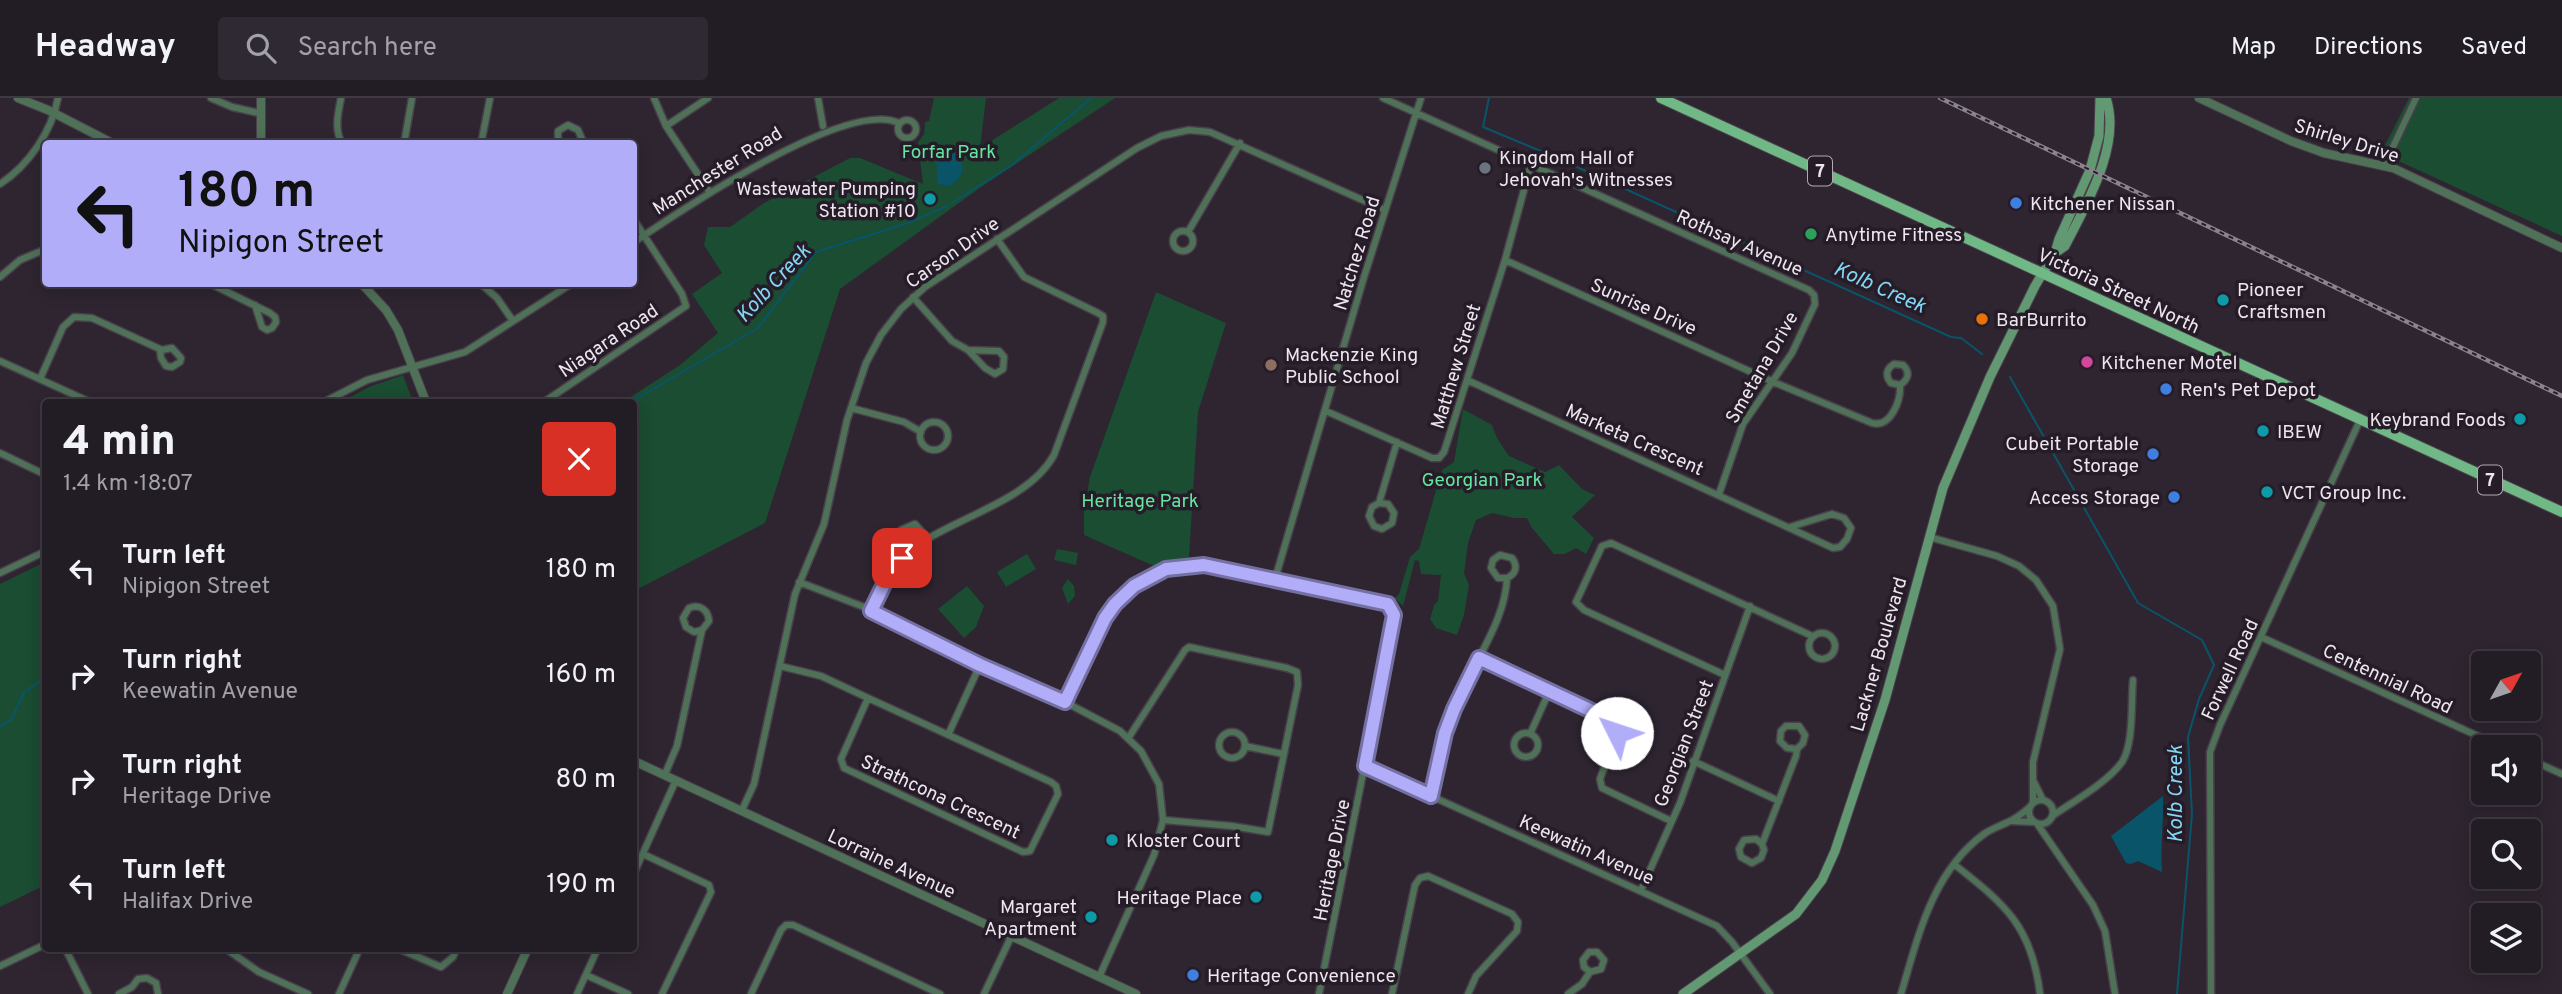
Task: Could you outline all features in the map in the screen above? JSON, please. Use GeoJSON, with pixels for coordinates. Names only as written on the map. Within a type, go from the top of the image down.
{"type":"FeatureCollection","features":[{"type":"Feature","properties":{"kind":"main road","name":"Victoria Street North"},"geometry":{"type":"LineString","coordinates":[[1661,98],[2562,512]]}},
{"type":"Feature","properties":{"kind":"main road","name":"Lackner Boulevard"},"geometry":{"type":"LineString","coordinates":[[1683,994],[1796,914],[1822,880],[1835,851],[1885,700],[1929,537],[1957,451],[1997,360],[2054,253],[2065,246],[2100,174],[2107,143],[2109,108],[2103,98]]}},
{"type":"Feature","properties":{"kind":"street"},"geometry":{"type":"LineString","coordinates":[[18,98],[55,113],[106,140]]}},
{"type":"Feature","properties":{"kind":"street"},"geometry":{"type":"LineString","coordinates":[[0,184],[19,169],[41,141],[55,113],[58,98]]}},
{"type":"Feature","properties":{"kind":"street"},"geometry":{"type":"LineString","coordinates":[[211,98],[232,107],[259,113]]}},
{"type":"Feature","properties":{"kind":"street"},"geometry":{"type":"LineString","coordinates":[[261,98],[261,140]]}},
{"type":"Feature","properties":{"kind":"street"},"geometry":{"type":"LineString","coordinates":[[341,98],[336,122],[341,140]]}},
{"type":"Feature","properties":{"kind":"street"},"geometry":{"type":"LineString","coordinates":[[405,140],[412,98]]}},
{"type":"Feature","properties":{"kind":"street"},"geometry":{"type":"LineString","coordinates":[[482,140],[489,98]]}},
{"type":"Feature","properties":{"kind":"street"},"geometry":{"type":"LineString","coordinates":[[654,98],[666,126],[709,191]]}},
{"type":"Feature","properties":{"kind":"street"},"geometry":{"type":"LineString","coordinates":[[666,126],[708,98]]}},
{"type":"Feature","properties":{"kind":"street"},"geometry":{"type":"LineString","coordinates":[[818,98],[823,126]]}},
{"type":"Feature","properties":{"kind":"street","name":"Rothsay Avenue"},"geometry":{"type":"LineString","coordinates":[[1383,98],[1809,290],[1814,295]]}},
{"type":"Feature","properties":{"kind":"street","name":"Natchez Road"},"geometry":{"type":"LineString","coordinates":[[1275,579],[1420,98]]}},
{"type":"Feature","properties":{"kind":"street","name":"Shirley Drive"},"geometry":{"type":"LineString","coordinates":[[2199,98],[2291,141],[2324,153],[2384,166],[2562,248]]}},
{"type":"Feature","properties":{"kind":"street"},"geometry":{"type":"LineString","coordinates":[[2384,166],[2416,98]]}},
{"type":"Feature","properties":{"kind":"street","name":"Manchester Road"},"geometry":{"type":"LineString","coordinates":[[637,240],[774,149],[823,126],[874,114],[885,115],[899,123]]}},
{"type":"Feature","properties":{"kind":"street"},"geometry":{"type":"LineString","coordinates":[[558,140],[558,131],[562,126],[568,125],[576,128],[580,140]]}},
{"type":"Feature","properties":{"kind":"street","name":"Carson Drive"},"geometry":{"type":"LineString","coordinates":[[742,810],[754,784],[799,582],[824,524],[851,408],[866,363],[881,335],[913,297],[1137,148],[1161,136],[1189,130],[1210,132],[1240,143],[1385,210]]}},
{"type":"Feature","properties":{"kind":"street"},"geometry":{"type":"LineString","coordinates":[[1188,232],[1240,143]]}},
{"type":"Feature","properties":{"kind":"street","name":"Matthew Street"},"geometry":{"type":"LineString","coordinates":[[1326,411],[1432,458],[1438,458],[1444,452],[1505,260],[1531,164]]}},
{"type":"Feature","properties":{"kind":"street"},"geometry":{"type":"LineString","coordinates":[[637,225],[643,235]]}},
{"type":"Feature","properties":{"kind":"street","name":"Niagara Road"},"geometry":{"type":"LineString","coordinates":[[548,399],[684,308],[685,302],[643,235]]}},
{"type":"Feature","properties":{"kind":"street"},"geometry":{"type":"LineString","coordinates":[[871,611],[892,568],[907,554],[928,539],[1031,484],[1046,470],[1103,322],[1103,316],[1096,312],[1024,277],[997,239]]}},
{"type":"Feature","properties":{"kind":"street"},"geometry":{"type":"LineString","coordinates":[[0,277],[20,260],[42,251]]}},
{"type":"Feature","properties":{"kind":"street","name":"Sunrise Drive"},"geometry":{"type":"LineString","coordinates":[[1505,260],[1771,381],[1877,425],[1888,420],[1900,392],[1900,384]]}},
{"type":"Feature","properties":{"kind":"street"},"geometry":{"type":"LineString","coordinates":[[217,287],[255,306]]}},
{"type":"Feature","properties":{"kind":"street"},"geometry":{"type":"LineString","coordinates":[[365,287],[386,310],[398,330],[425,399]]}},
{"type":"Feature","properties":{"kind":"street"},"geometry":{"type":"LineString","coordinates":[[484,287],[497,298],[513,321]]}},
{"type":"Feature","properties":{"kind":"street"},"geometry":{"type":"LineString","coordinates":[[330,399],[367,380],[466,352],[565,287]]}},
{"type":"Feature","properties":{"kind":"street","name":"Smetana Drive"},"geometry":{"type":"LineString","coordinates":[[1718,494],[1743,424],[1792,353],[1815,304],[1814,295]]}},
{"type":"Feature","properties":{"kind":"street"},"geometry":{"type":"LineString","coordinates":[[913,297],[952,341],[968,350],[990,373],[995,374],[1003,369],[1004,357],[999,351],[968,350]]}},
{"type":"Feature","properties":{"kind":"street"},"geometry":{"type":"LineString","coordinates":[[40,379],[63,327],[74,317],[92,318],[160,350]]}},
{"type":"Feature","properties":{"kind":"street"},"geometry":{"type":"LineString","coordinates":[[0,361],[83,399]]}},
{"type":"Feature","properties":{"kind":"street","name":"Marketa Crescent"},"geometry":{"type":"LineString","coordinates":[[1467,380],[1832,548],[1840,547],[1847,539],[1850,528],[1844,518],[1832,514],[1790,527]]}},
{"type":"Feature","properties":{"kind":"street"},"geometry":{"type":"LineString","coordinates":[[851,408],[904,422],[920,432],[922,443],[932,450],[943,447],[948,438],[946,428],[937,422],[927,423],[920,432]]}},
{"type":"Feature","properties":{"kind":"street","name":"Forwell Road"},"geometry":{"type":"LineString","coordinates":[[2211,994],[2210,752],[2361,418]]}},
{"type":"Feature","properties":{"kind":"street"},"geometry":{"type":"LineString","coordinates":[[1379,503],[1388,504],[1394,513],[1392,523],[1382,529],[1374,526],[1369,516],[1372,507],[1379,503],[1396,442]]}},
{"type":"Feature","properties":{"kind":"street"},"geometry":{"type":"LineString","coordinates":[[0,453],[42,473]]}},
{"type":"Feature","properties":{"kind":"street"},"geometry":{"type":"LineString","coordinates":[[907,554],[901,530],[915,524],[928,539]]}},
{"type":"Feature","properties":{"kind":"street"},"geometry":{"type":"LineString","coordinates":[[1929,537],[1997,556],[2019,566],[2036,580],[2053,606],[2060,649],[2033,762],[2032,805],[2029,815],[2052,842],[2093,905],[2105,931],[2115,994]]}},
{"type":"Feature","properties":{"kind":"street"},"geometry":{"type":"LineString","coordinates":[[1725,675],[1584,610],[1576,602],[1602,546],[1611,543],[1812,636],[1823,632],[1831,637],[1835,646],[1830,656],[1821,659],[1812,654],[1808,645],[1812,636]]}},
{"type":"Feature","properties":{"kind":"street"},"geometry":{"type":"LineString","coordinates":[[0,573],[42,553]]}},
{"type":"Feature","properties":{"kind":"street"},"geometry":{"type":"LineString","coordinates":[[1065,702],[1105,618],[1124,594],[1150,576],[1179,566],[1204,565],[1275,579]]}},
{"type":"Feature","properties":{"kind":"street"},"geometry":{"type":"LineString","coordinates":[[1431,796],[1445,733],[1454,709],[1495,628],[1507,590],[1507,578]]}},
{"type":"Feature","properties":{"kind":"street","name":"Heritage Drive"},"geometry":{"type":"LineString","coordinates":[[1275,579],[1388,604],[1394,615],[1319,994]]}},
{"type":"Feature","properties":{"kind":"street"},"geometry":{"type":"LineString","coordinates":[[799,582],[871,611],[980,665],[1065,702],[1129,737],[1141,751],[1158,784],[1163,820],[1154,855],[1099,977]]}},
{"type":"Feature","properties":{"kind":"street"},"geometry":{"type":"LineString","coordinates":[[665,774],[677,746],[702,630],[709,621],[707,612],[698,606],[689,608],[683,618],[686,626],[694,632],[702,630]]}},
{"type":"Feature","properties":{"kind":"street","name":"Georgian Street"},"geometry":{"type":"LineString","coordinates":[[1641,890],[1679,803],[1750,606]]}},
{"type":"Feature","properties":{"kind":"street","name":"Centennial Road"},"geometry":{"type":"LineString","coordinates":[[2262,636],[2476,735]]}},
{"type":"Feature","properties":{"kind":"street"},"geometry":{"type":"LineString","coordinates":[[1129,737],[1185,650],[1193,647],[1297,672],[1298,685],[1268,832],[1163,820]]}},
{"type":"Feature","properties":{"kind":"street"},"geometry":{"type":"LineString","coordinates":[[1479,658],[1617,725],[1617,733],[1600,779],[1602,789],[1671,821]]}},
{"type":"Feature","properties":{"kind":"street"},"geometry":{"type":"LineString","coordinates":[[948,735],[980,665]]}},
{"type":"Feature","properties":{"kind":"street","name":"Strathcona Crescent"},"geometry":{"type":"LineString","coordinates":[[780,666],[821,676],[948,735],[1056,786],[1058,794],[1033,848],[1027,853],[844,768],[841,759],[868,698]]}},
{"type":"Feature","properties":{"kind":"street"},"geometry":{"type":"LineString","coordinates":[[2011,821],[2035,823],[2051,818],[2085,796],[2122,762],[2128,745],[2133,680]]}},
{"type":"Feature","properties":{"kind":"street"},"geometry":{"type":"LineString","coordinates":[[1530,734],[1549,692]]}},
{"type":"Feature","properties":{"kind":"street"},"geometry":{"type":"LineString","coordinates":[[1762,844],[1756,839],[1744,840],[1739,849],[1741,857],[1747,862],[1756,862],[1763,854],[1762,844],[1797,749],[1804,743],[1803,731],[1795,725],[1786,726],[1781,732],[1780,741],[1787,748],[1797,749]]}},
{"type":"Feature","properties":{"kind":"street"},"geometry":{"type":"LineString","coordinates":[[1227,733],[1237,733],[1243,737],[1245,746],[1241,754],[1232,758],[1223,754],[1220,742],[1227,733]]}},
{"type":"Feature","properties":{"kind":"street"},"geometry":{"type":"LineString","coordinates":[[1521,734],[1530,734],[1537,741],[1537,751],[1531,757],[1522,758],[1515,753],[1513,743],[1521,734]]}},
{"type":"Feature","properties":{"kind":"street"},"geometry":{"type":"LineString","coordinates":[[1245,746],[1283,754]]}},
{"type":"Feature","properties":{"kind":"street"},"geometry":{"type":"LineString","coordinates":[[1693,761],[1779,801]]}},
{"type":"Feature","properties":{"kind":"street","name":"Lorraine Avenue"},"geometry":{"type":"LineString","coordinates":[[637,762],[1136,994]]}},
{"type":"Feature","properties":{"kind":"street"},"geometry":{"type":"LineString","coordinates":[[2541,765],[2562,774]]}},
{"type":"Feature","properties":{"kind":"street","name":"Keewatin Avenue"},"geometry":{"type":"LineString","coordinates":[[1365,766],[1717,926],[1741,953],[1770,994]]}},
{"type":"Feature","properties":{"kind":"street"},"geometry":{"type":"LineString","coordinates":[[637,867],[676,779]]}},
{"type":"Feature","properties":{"kind":"street"},"geometry":{"type":"LineString","coordinates":[[2033,780],[2047,802],[2052,842]]}},
{"type":"Feature","properties":{"kind":"street"},"geometry":{"type":"LineString","coordinates":[[1901,994],[1926,910],[1955,866],[1985,833],[2011,821],[2032,805],[2047,802],[2069,804]]}},
{"type":"Feature","properties":{"kind":"street"},"geometry":{"type":"LineString","coordinates":[[643,854],[709,885],[711,892],[662,994]]}},
{"type":"Feature","properties":{"kind":"street"},"geometry":{"type":"LineString","coordinates":[[1955,866],[1997,898],[2025,935],[2037,968],[2040,994]]}},
{"type":"Feature","properties":{"kind":"street"},"geometry":{"type":"LineString","coordinates":[[1392,994],[1415,885],[1420,878],[1428,876],[1512,914],[1518,922],[1517,931],[1476,976],[1468,994]]}},
{"type":"Feature","properties":{"kind":"street"},"geometry":{"type":"LineString","coordinates":[[751,994],[781,930],[786,925],[793,925],[940,994]]}},
{"type":"Feature","properties":{"kind":"street"},"geometry":{"type":"LineString","coordinates":[[984,994],[1011,937]]}},
{"type":"Feature","properties":{"kind":"street"},"geometry":{"type":"LineString","coordinates":[[0,966],[42,946]]}},
{"type":"Feature","properties":{"kind":"street"},"geometry":{"type":"LineString","coordinates":[[67,952],[88,994]]}},
{"type":"Feature","properties":{"kind":"street"},"geometry":{"type":"LineString","coordinates":[[231,952],[259,972],[308,994]]}},
{"type":"Feature","properties":{"kind":"street"},"geometry":{"type":"LineString","coordinates":[[339,994],[358,952]]}},
{"type":"Feature","properties":{"kind":"street"},"geometry":{"type":"LineString","coordinates":[[406,952],[442,967],[455,952]]}},
{"type":"Feature","properties":{"kind":"street"},"geometry":{"type":"LineString","coordinates":[[507,994],[526,952]]}},
{"type":"Feature","properties":{"kind":"street"},"geometry":{"type":"LineString","coordinates":[[577,994],[596,952]]}},
{"type":"Feature","properties":{"kind":"street"},"geometry":{"type":"LineString","coordinates":[[1568,994],[1582,984],[1590,972]]}},
{"type":"Feature","properties":{"kind":"street"},"geometry":{"type":"LineString","coordinates":[[586,975],[628,994]]}},
{"type":"Feature","properties":{"kind":"street"},"geometry":{"type":"LineString","coordinates":[[119,994],[133,990],[138,979],[148,978],[156,983],[158,994]]}},
{"type":"Feature","properties":{"kind":"green space","name":"Forfar Park"},"geometry":{"type":"Polygon","coordinates":[[[934,98],[986,98],[980,148],[1059,98],[1115,98],[981,187],[840,289],[765,523],[637,589],[637,399],[628,399],[680,365],[718,333],[692,294],[722,273],[704,245],[708,227],[730,227],[764,203],[850,158],[860,158],[923,184],[918,142],[924,134],[925,122],[929,121],[934,98]]]}},
{"type":"Feature","properties":{"kind":"green space"},"geometry":{"type":"Polygon","coordinates":[[[2409,98],[2562,98],[2562,236],[2381,153],[2409,98]]]}},
{"type":"Feature","properties":{"kind":"green space","name":"Heritage Park"},"geometry":{"type":"Polygon","coordinates":[[[1156,292],[1226,323],[1198,412],[1189,557],[1154,566],[1084,535],[1084,512],[1090,477],[1156,292]]]}},
{"type":"Feature","properties":{"kind":"green space"},"geometry":{"type":"Polygon","coordinates":[[[403,375],[412,399],[347,399],[369,387],[403,375]]]}},
{"type":"Feature","properties":{"kind":"green space","name":"Georgian Park"},"geometry":{"type":"Polygon","coordinates":[[[1463,409],[1492,425],[1509,456],[1545,472],[1559,465],[1582,489],[1595,495],[1572,517],[1594,538],[1586,554],[1576,548],[1565,554],[1554,554],[1527,518],[1492,513],[1476,520],[1468,543],[1464,573],[1469,585],[1464,615],[1457,635],[1436,628],[1430,619],[1438,601],[1441,575],[1421,574],[1419,561],[1415,560],[1403,606],[1395,598],[1399,594],[1410,557],[1419,549],[1442,470],[1454,462],[1463,409]]]}},
{"type":"Feature","properties":{"kind":"green space"},"geometry":{"type":"Polygon","coordinates":[[[1057,549],[1078,553],[1076,565],[1054,560],[1057,549]]]}},
{"type":"Feature","properties":{"kind":"green space"},"geometry":{"type":"Polygon","coordinates":[[[1027,554],[1036,569],[1006,587],[997,572],[1027,554]]]}},
{"type":"Feature","properties":{"kind":"green space"},"geometry":{"type":"Polygon","coordinates":[[[42,563],[42,886],[0,907],[0,584],[42,563]]]}},
{"type":"Feature","properties":{"kind":"green space"},"geometry":{"type":"Polygon","coordinates":[[[1068,579],[1074,586],[1075,596],[1068,604],[1062,588],[1068,579]]]}},
{"type":"Feature","properties":{"kind":"green space"},"geometry":{"type":"Polygon","coordinates":[[[967,586],[984,606],[976,627],[964,638],[938,609],[967,586]]]}},
{"type":"Feature","properties":{"kind":"water"},"geometry":{"type":"Polygon","coordinates":[[[930,141],[940,152],[946,149],[957,152],[966,144],[971,147],[971,152],[961,158],[961,174],[950,186],[938,184],[936,156],[928,145],[930,141]]]}},
{"type":"Feature","properties":{"kind":"water"},"geometry":{"type":"Polygon","coordinates":[[[2163,796],[2162,872],[2138,861],[2126,863],[2111,836],[2163,796]]]}},
{"type":"Feature","properties":{"kind":"waterway","name":"Kolb Creek"},"geometry":{"type":"LineString","coordinates":[[952,203],[1012,165],[1091,98]]}},
{"type":"Feature","properties":{"kind":"waterway","name":"Kolb Creek"},"geometry":{"type":"LineString","coordinates":[[1489,98],[1483,127],[1555,157],[1951,337],[1961,338],[1982,354]]}},
{"type":"Feature","properties":{"kind":"waterway","name":"Kolb Creek"},"geometry":{"type":"LineString","coordinates":[[636,399],[758,328],[816,252],[908,223],[947,206]]}},
{"type":"Feature","properties":{"kind":"waterway","name":"Kolb Creek"},"geometry":{"type":"LineString","coordinates":[[2010,377],[2138,603],[2202,640],[2214,665],[2199,699],[2188,737],[2192,814],[2177,994]]}},
{"type":"Feature","properties":{"kind":"waterway","name":"Kolb Creek"},"geometry":{"type":"LineString","coordinates":[[0,726],[11,720],[24,693],[42,679]]}},
{"type":"Feature","properties":{"kind":"railway"},"geometry":{"type":"LineString","coordinates":[[1940,98],[2562,396]]}},
{"type":"Feature","properties":{"kind":"place","name":"Kingdom Hall of Jehovah's Witnesses"},"geometry":{"type":"Point","coordinates":[1485,168]}},
{"type":"Feature","properties":{"kind":"place","name":"Wastewater Pumping Station #10"},"geometry":{"type":"Point","coordinates":[930,199]}},
{"type":"Feature","properties":{"kind":"place","name":"Kitchener Nissan"},"geometry":{"type":"Point","coordinates":[2016,203]}},
{"type":"Feature","properties":{"kind":"place","name":"Anytime Fitness"},"geometry":{"type":"Point","coordinates":[1811,234]}},
{"type":"Feature","properties":{"kind":"place","name":"Pioneer Craftsmen"},"geometry":{"type":"Point","coordinates":[2223,300]}},
{"type":"Feature","properties":{"kind":"place","name":"BarBurrito"},"geometry":{"type":"Point","coordinates":[1982,319]}},
{"type":"Feature","properties":{"kind":"place","name":"Kitchener Motel"},"geometry":{"type":"Point","coordinates":[2087,362]}},
{"type":"Feature","properties":{"kind":"place","name":"Mackenzie King Public School"},"geometry":{"type":"Point","coordinates":[1271,365]}},
{"type":"Feature","properties":{"kind":"place","name":"Ren's Pet Depot"},"geometry":{"type":"Point","coordinates":[2166,389]}},
{"type":"Feature","properties":{"kind":"place","name":"Keybrand Foods"},"geometry":{"type":"Point","coordinates":[2520,419]}},
{"type":"Feature","properties":{"kind":"place","name":"IBEW"},"geometry":{"type":"Point","coordinates":[2263,431]}},
{"type":"Feature","properties":{"kind":"place","name":"Cubeit Portable Storage"},"geometry":{"type":"Point","coordinates":[2153,454]}},
{"type":"Feature","properties":{"kind":"place","name":"VCT Group Inc."},"geometry":{"type":"Point","coordinates":[2267,492]}},
{"type":"Feature","properties":{"kind":"place","name":"Access Storage"},"geometry":{"type":"Point","coordinates":[2174,497]}},
{"type":"Feature","properties":{"kind":"place","name":"Kloster Court"},"geometry":{"type":"Point","coordinates":[1112,840]}},
{"type":"Feature","properties":{"kind":"place","name":"Heritage Place"},"geometry":{"type":"Point","coordinates":[1256,897]}},
{"type":"Feature","properties":{"kind":"place","name":"Margaret Apartment"},"geometry":{"type":"Point","coordinates":[1091,917]}},
{"type":"Feature","properties":{"kind":"place","name":"Heritage Convenience"},"geometry":{"type":"Point","coordinates":[1193,975]}},
{"type":"Feature","properties":{"kind":"route"},"geometry":{"type":"LineString","coordinates":[[902,558],[892,568],[871,611],[980,665],[1065,702],[1105,618],[1115,604],[1134,586],[1166,569],[1204,565],[1388,604],[1394,615],[1365,766],[1431,796],[1445,733],[1479,658],[1611,720],[1617,725],[1617,733]]}}]}
